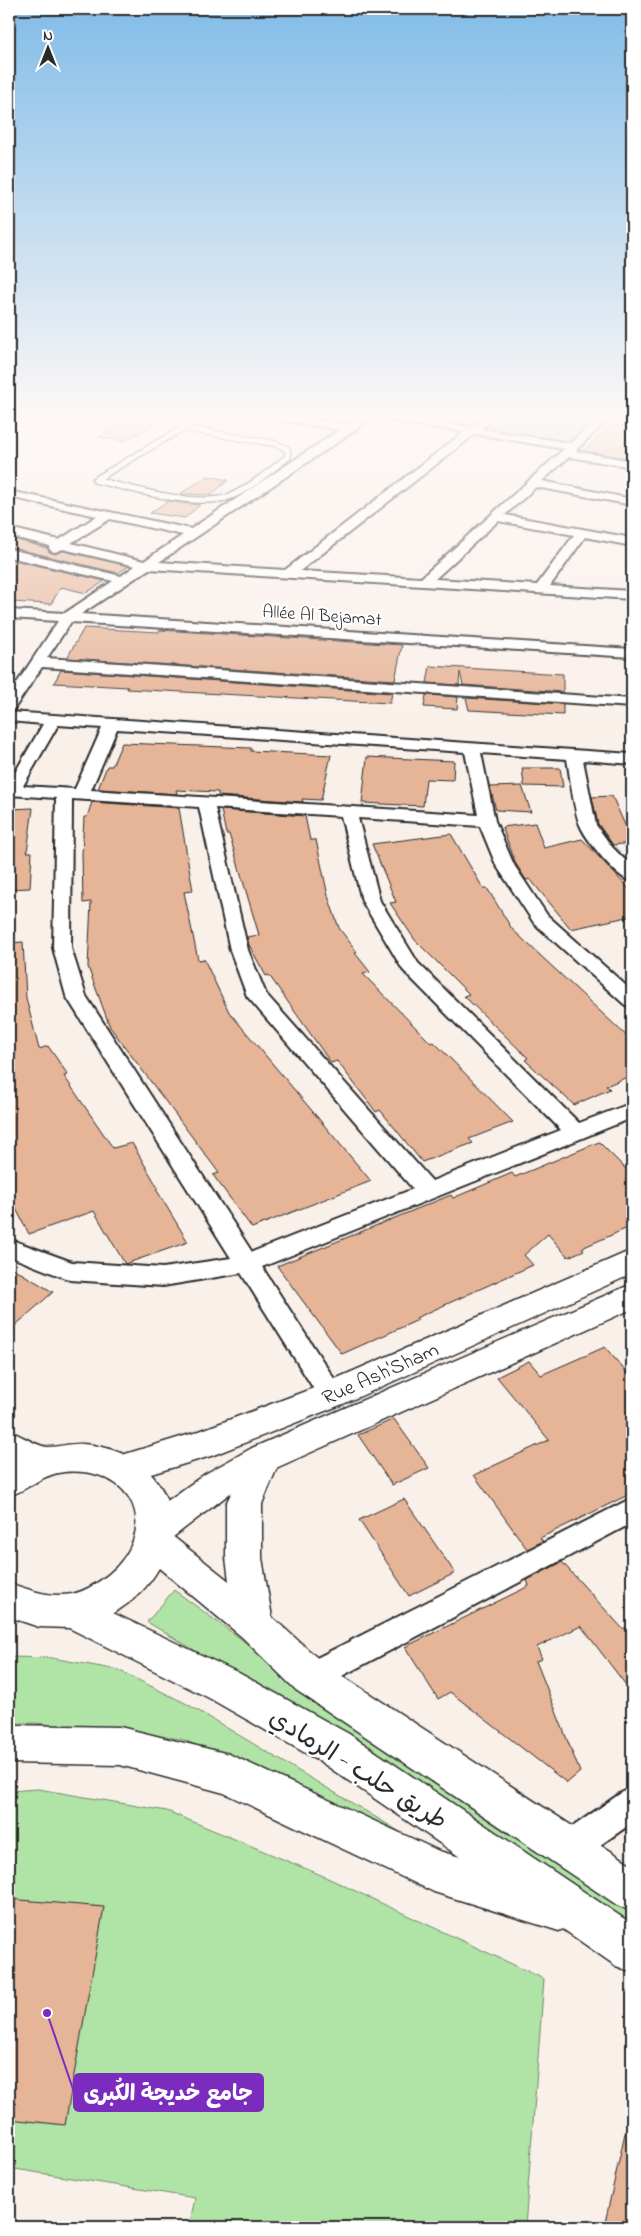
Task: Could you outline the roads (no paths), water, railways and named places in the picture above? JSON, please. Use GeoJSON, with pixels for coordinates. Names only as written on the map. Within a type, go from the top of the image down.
{"type":"FeatureCollection","features":[{"type":"Feature","properties":{"kind":"main road","name":"Rue Ash'Sham"},"geometry":{"type":"LineString","coordinates":[[122,1469],[199,1446],[331,1395],[632,1261]]}},
{"type":"Feature","properties":{"kind":"main road","name":"Rue Ash'Sham"},"geometry":{"type":"LineString","coordinates":[[154,1535],[217,1484],[264,1458],[632,1296]]}},
{"type":"Feature","properties":{"kind":"main road"},"geometry":{"type":"LineString","coordinates":[[9,1445],[44,1462]]}},
{"type":"Feature","properties":{"kind":"main road"},"geometry":{"type":"LineString","coordinates":[[9,1481],[15,1475],[44,1462],[71,1457],[98,1459],[122,1469],[140,1484],[152,1505],[154,1535],[143,1564],[125,1586],[101,1601],[72,1611],[48,1612],[25,1608],[9,1600]]}},
{"type":"Feature","properties":{"kind":"main road"},"geometry":{"type":"LineString","coordinates":[[255,1625],[244,1558],[244,1504],[264,1458]]}},
{"type":"Feature","properties":{"kind":"main road","name":"طريق حلب - الرمادي"},"geometry":{"type":"LineString","coordinates":[[154,1535],[310,1676],[632,1890]]}},
{"type":"Feature","properties":{"kind":"main road","name":"طريق حلب - الرمادي"},"geometry":{"type":"LineString","coordinates":[[72,1611],[223,1685],[336,1748],[632,1950]]}},
{"type":"Feature","properties":{"kind":"main road"},"geometry":{"type":"LineString","coordinates":[[9,1744],[120,1746],[229,1774],[434,1871],[584,1917]]}},
{"type":"Feature","properties":{"kind":"street"},"geometry":{"type":"LineString","coordinates":[[37,560],[100,520]]}},
{"type":"Feature","properties":{"kind":"street"},"geometry":{"type":"LineString","coordinates":[[133,520],[193,533]]}},
{"type":"Feature","properties":{"kind":"street"},"geometry":{"type":"LineString","coordinates":[[9,706],[67,618],[212,520]]}},
{"type":"Feature","properties":{"kind":"street"},"geometry":{"type":"LineString","coordinates":[[288,574],[357,520]]}},
{"type":"Feature","properties":{"kind":"street"},"geometry":{"type":"LineString","coordinates":[[424,582],[492,520]]}},
{"type":"Feature","properties":{"kind":"street"},"geometry":{"type":"LineString","coordinates":[[514,520],[632,542]]}},
{"type":"Feature","properties":{"kind":"street"},"geometry":{"type":"LineString","coordinates":[[9,532],[145,565],[632,595]]}},
{"type":"Feature","properties":{"kind":"street"},"geometry":{"type":"LineString","coordinates":[[541,590],[582,533]]}},
{"type":"Feature","properties":{"kind":"street"},"geometry":{"type":"LineString","coordinates":[[9,553],[123,580]]}},
{"type":"Feature","properties":{"kind":"street","name":"Allée Al Bejamat"},"geometry":{"type":"LineString","coordinates":[[9,614],[632,652]]}},
{"type":"Feature","properties":{"kind":"street"},"geometry":{"type":"LineString","coordinates":[[38,662],[632,703]]}},
{"type":"Feature","properties":{"kind":"street"},"geometry":{"type":"LineString","coordinates":[[9,717],[632,759]]}},
{"type":"Feature","properties":{"kind":"street"},"geometry":{"type":"LineString","coordinates":[[53,720],[11,790],[487,821]]}},
{"type":"Feature","properties":{"kind":"street"},"geometry":{"type":"LineString","coordinates":[[111,724],[72,794],[62,948],[76,996],[331,1395]]}},
{"type":"Feature","properties":{"kind":"street"},"geometry":{"type":"LineString","coordinates":[[472,749],[487,821],[504,866],[540,919],[632,1001]]}},
{"type":"Feature","properties":{"kind":"street"},"geometry":{"type":"LineString","coordinates":[[574,755],[588,825],[606,851],[632,877]]}},
{"type":"Feature","properties":{"kind":"street"},"geometry":{"type":"LineString","coordinates":[[206,803],[239,950],[257,996],[428,1191]]}},
{"type":"Feature","properties":{"kind":"street"},"geometry":{"type":"LineString","coordinates":[[348,813],[371,901],[410,966],[576,1132]]}},
{"type":"Feature","properties":{"kind":"street"},"geometry":{"type":"LineString","coordinates":[[9,1247],[70,1271],[163,1277],[246,1264],[632,1110]]}},
{"type":"Feature","properties":{"kind":"street"},"geometry":{"type":"LineString","coordinates":[[310,1676],[632,1510]]}},
{"type":"Feature","properties":{"kind":"street"},"geometry":{"type":"LineString","coordinates":[[569,1848],[632,1804]]}},
{"type":"Feature","properties":{"kind":"place","name":"جامع خديجة الكُبرى"},"geometry":{"type":"Point","coordinates":[47,2013]}}]}
